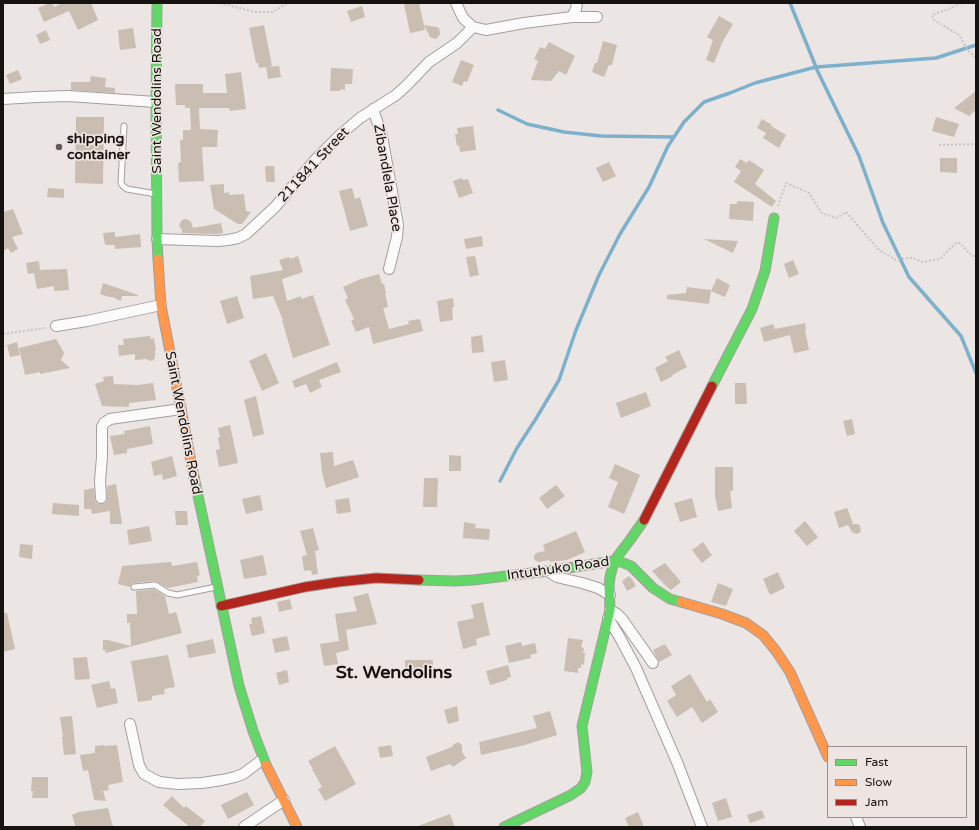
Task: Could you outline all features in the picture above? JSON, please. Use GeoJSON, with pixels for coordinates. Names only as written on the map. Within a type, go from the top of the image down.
{"type":"FeatureCollection","features":[{"type":"Feature","properties":{"kind":"street","name":"Saint Wendolins Road"},"geometry":{"type":"LineString","coordinates":[[157,3],[157,239],[158,279],[161,305],[191,463],[239,686],[263,759],[297,827]]}},
{"type":"Feature","properties":{"kind":"street"},"geometry":{"type":"LineString","coordinates":[[456,3],[464,18],[473,27],[486,30],[524,23],[572,17],[597,17]]}},
{"type":"Feature","properties":{"kind":"street"},"geometry":{"type":"LineString","coordinates":[[572,17],[577,3]]}},
{"type":"Feature","properties":{"kind":"street","name":"211841 Street"},"geometry":{"type":"LineString","coordinates":[[157,239],[218,241],[238,238],[246,234],[275,207],[316,159],[341,134],[360,118],[396,95],[429,62],[457,43],[473,27]]}},
{"type":"Feature","properties":{"kind":"street"},"geometry":{"type":"LineString","coordinates":[[3,98],[68,96],[156,102]]}},
{"type":"Feature","properties":{"kind":"street","name":"Zibandlela Place"},"geometry":{"type":"LineString","coordinates":[[373,109],[382,136],[398,225],[397,237],[389,269]]}},
{"type":"Feature","properties":{"kind":"street"},"geometry":{"type":"LineString","coordinates":[[504,827],[571,795],[581,788],[585,782],[586,772],[582,726],[609,614],[610,577],[614,561],[643,521],[752,309],[764,271],[774,218]]}},
{"type":"Feature","properties":{"kind":"street"},"geometry":{"type":"LineString","coordinates":[[56,326],[161,305]]}},
{"type":"Feature","properties":{"kind":"street"},"geometry":{"type":"LineString","coordinates":[[101,498],[100,481],[102,427],[104,423],[110,419],[181,409]]}},
{"type":"Feature","properties":{"kind":"street","name":"Intuthuko Road"},"geometry":{"type":"LineString","coordinates":[[221,606],[305,587],[368,578],[455,581],[473,580],[614,561],[622,562],[631,566],[653,588],[670,599],[722,614],[746,623],[763,635],[790,672],[827,755]]}},
{"type":"Feature","properties":{"kind":"street"},"geometry":{"type":"LineString","coordinates":[[548,571],[557,577],[598,588],[610,595]]}},
{"type":"Feature","properties":{"kind":"street"},"geometry":{"type":"LineString","coordinates":[[609,614],[617,614],[622,619],[653,663]]}},
{"type":"Feature","properties":{"kind":"street"},"geometry":{"type":"LineString","coordinates":[[609,614],[677,762],[702,827]]}},
{"type":"Feature","properties":{"kind":"street"},"geometry":{"type":"LineString","coordinates":[[130,724],[138,765],[144,774],[159,782],[178,784],[202,783],[236,777],[243,774],[263,759]]}},
{"type":"Feature","properties":{"kind":"street"},"geometry":{"type":"LineString","coordinates":[[244,827],[284,800]]}},
{"type":"Feature","properties":{"kind":"lane"},"geometry":{"type":"LineString","coordinates":[[124,126],[121,183],[127,189],[157,194]]}},
{"type":"Feature","properties":{"kind":"lane"},"geometry":{"type":"LineString","coordinates":[[134,587],[155,585],[168,593],[176,595],[217,586]]}},
{"type":"Feature","properties":{"kind":"path"},"geometry":{"type":"LineString","coordinates":[[220,3],[255,12],[272,12],[288,3]]}},
{"type":"Feature","properties":{"kind":"path"},"geometry":{"type":"LineString","coordinates":[[961,3],[932,14],[934,20],[959,35],[969,52],[976,58]]}},
{"type":"Feature","properties":{"kind":"path"},"geometry":{"type":"LineString","coordinates":[[939,145],[976,144]]}},
{"type":"Feature","properties":{"kind":"path"},"geometry":{"type":"LineString","coordinates":[[774,218],[786,183],[809,193],[822,213],[836,218],[846,212],[879,250],[896,260],[912,258],[922,262],[940,259],[956,243],[960,243],[972,256],[976,256]]}},
{"type":"Feature","properties":{"kind":"path"},"geometry":{"type":"LineString","coordinates":[[3,334],[56,326]]}},
{"type":"Feature","properties":{"kind":"building"},"geometry":{"type":"Polygon","coordinates":[[[52,3],[54,7],[62,3],[91,3],[98,20],[78,30],[69,11],[44,22],[38,8],[52,3]]]}},
{"type":"Feature","properties":{"kind":"building"},"geometry":{"type":"Polygon","coordinates":[[[419,3],[425,30],[410,33],[404,4],[419,3]]]}},
{"type":"Feature","properties":{"kind":"building"},"geometry":{"type":"Polygon","coordinates":[[[362,6],[365,17],[351,22],[347,11],[362,6]]]}},
{"type":"Feature","properties":{"kind":"building"},"geometry":{"type":"Polygon","coordinates":[[[719,16],[733,24],[722,43],[714,63],[706,60],[713,40],[707,37],[719,16]]]}},
{"type":"Feature","properties":{"kind":"building"},"geometry":{"type":"Polygon","coordinates":[[[264,25],[272,66],[259,68],[258,63],[256,63],[249,28],[264,25]]]}},
{"type":"Feature","properties":{"kind":"building"},"geometry":{"type":"Polygon","coordinates":[[[424,25],[439,28],[440,34],[436,39],[430,37],[424,25]]]}},
{"type":"Feature","properties":{"kind":"building"},"geometry":{"type":"Polygon","coordinates":[[[133,28],[136,48],[120,50],[118,30],[133,28]]]}},
{"type":"Feature","properties":{"kind":"building"},"geometry":{"type":"Polygon","coordinates":[[[46,30],[50,40],[40,44],[36,35],[46,30]]]}},
{"type":"Feature","properties":{"kind":"building"},"geometry":{"type":"Polygon","coordinates":[[[603,41],[617,45],[612,65],[609,65],[604,77],[592,72],[595,63],[597,63],[603,41]]]}},
{"type":"Feature","properties":{"kind":"building"},"geometry":{"type":"Polygon","coordinates":[[[549,42],[575,56],[566,75],[559,71],[550,81],[531,80],[538,61],[534,59],[540,47],[545,49],[549,42]]]}},
{"type":"Feature","properties":{"kind":"building"},"geometry":{"type":"Polygon","coordinates":[[[461,60],[474,65],[467,82],[464,81],[462,86],[452,82],[461,60]]]}},
{"type":"Feature","properties":{"kind":"building"},"geometry":{"type":"Polygon","coordinates":[[[279,66],[281,77],[268,79],[266,67],[279,66]]]}},
{"type":"Feature","properties":{"kind":"building"},"geometry":{"type":"Polygon","coordinates":[[[331,68],[353,69],[352,84],[345,84],[345,90],[340,89],[340,91],[330,91],[331,68]]]}},
{"type":"Feature","properties":{"kind":"building"},"geometry":{"type":"Polygon","coordinates":[[[18,70],[22,79],[10,84],[6,75],[18,70]]]}},
{"type":"Feature","properties":{"kind":"building"},"geometry":{"type":"Polygon","coordinates":[[[241,72],[246,109],[230,111],[229,108],[199,108],[200,129],[218,130],[217,147],[202,147],[204,181],[179,182],[178,163],[181,162],[180,140],[183,140],[183,130],[191,130],[190,108],[185,108],[185,105],[176,105],[175,84],[203,84],[203,93],[227,93],[225,74],[241,72]]]}},
{"type":"Feature","properties":{"kind":"building"},"geometry":{"type":"Polygon","coordinates":[[[91,76],[106,78],[105,87],[115,88],[115,93],[71,90],[71,82],[90,82],[91,76]]]}},
{"type":"Feature","properties":{"kind":"building"},"geometry":{"type":"Polygon","coordinates":[[[976,91],[976,110],[969,116],[954,108],[976,91]]]}},
{"type":"Feature","properties":{"kind":"building"},"geometry":{"type":"Polygon","coordinates":[[[76,117],[104,117],[103,184],[75,183],[76,117]]]}},
{"type":"Feature","properties":{"kind":"building"},"geometry":{"type":"Polygon","coordinates":[[[936,117],[959,124],[954,137],[932,131],[936,117]]]}},
{"type":"Feature","properties":{"kind":"building"},"geometry":{"type":"Polygon","coordinates":[[[762,119],[786,135],[779,148],[763,138],[766,133],[757,128],[762,119]]]}},
{"type":"Feature","properties":{"kind":"building"},"geometry":{"type":"Polygon","coordinates":[[[473,126],[476,150],[460,152],[459,145],[457,146],[455,134],[458,134],[457,128],[473,126]]]}},
{"type":"Feature","properties":{"kind":"building"},"geometry":{"type":"Polygon","coordinates":[[[940,158],[957,158],[957,173],[940,172],[940,158]]]}},
{"type":"Feature","properties":{"kind":"building"},"geometry":{"type":"Polygon","coordinates":[[[740,159],[747,163],[749,160],[764,170],[755,184],[776,201],[772,207],[734,182],[741,171],[735,167],[740,159]]]}},
{"type":"Feature","properties":{"kind":"building"},"geometry":{"type":"Polygon","coordinates":[[[609,162],[616,176],[603,182],[596,168],[609,162]]]}},
{"type":"Feature","properties":{"kind":"building"},"geometry":{"type":"Polygon","coordinates":[[[265,166],[274,166],[275,182],[266,182],[265,166]]]}},
{"type":"Feature","properties":{"kind":"building"},"geometry":{"type":"Polygon","coordinates":[[[462,178],[463,180],[468,179],[473,193],[459,198],[453,181],[462,178]]]}},
{"type":"Feature","properties":{"kind":"building"},"geometry":{"type":"Polygon","coordinates":[[[224,184],[224,193],[229,192],[229,195],[244,194],[246,211],[251,212],[242,224],[238,224],[214,209],[210,185],[224,184]]]}},
{"type":"Feature","properties":{"kind":"building"},"geometry":{"type":"Polygon","coordinates":[[[48,188],[64,189],[64,198],[47,197],[48,188]]]}},
{"type":"Feature","properties":{"kind":"building"},"geometry":{"type":"Polygon","coordinates":[[[352,188],[355,199],[360,197],[368,226],[350,231],[339,191],[352,188]]]}},
{"type":"Feature","properties":{"kind":"building"},"geometry":{"type":"Polygon","coordinates":[[[737,201],[754,202],[753,221],[729,219],[730,204],[737,204],[737,201]]]}},
{"type":"Feature","properties":{"kind":"building"},"geometry":{"type":"Polygon","coordinates":[[[13,209],[23,234],[12,237],[18,249],[11,253],[8,248],[3,251],[3,212],[13,209]]]}},
{"type":"Feature","properties":{"kind":"building"},"geometry":{"type":"Polygon","coordinates":[[[185,219],[191,222],[193,228],[221,223],[223,233],[182,233],[179,226],[182,220],[185,219]]]}},
{"type":"Feature","properties":{"kind":"building"},"geometry":{"type":"Polygon","coordinates":[[[115,232],[115,237],[140,234],[141,247],[115,249],[115,245],[105,245],[103,233],[115,232]]]}},
{"type":"Feature","properties":{"kind":"building"},"geometry":{"type":"Polygon","coordinates":[[[482,236],[483,246],[466,249],[464,239],[482,236]]]}},
{"type":"Feature","properties":{"kind":"building"},"geometry":{"type":"Polygon","coordinates":[[[704,239],[738,241],[733,253],[704,239]]]}},
{"type":"Feature","properties":{"kind":"building"},"geometry":{"type":"Polygon","coordinates":[[[298,256],[303,272],[282,279],[287,301],[301,296],[301,299],[313,295],[330,345],[293,358],[283,320],[273,296],[253,299],[250,276],[283,270],[279,260],[289,257],[290,259],[298,256]]]}},
{"type":"Feature","properties":{"kind":"building"},"geometry":{"type":"Polygon","coordinates":[[[475,256],[479,275],[470,277],[466,257],[475,256]]]}},
{"type":"Feature","properties":{"kind":"building"},"geometry":{"type":"Polygon","coordinates":[[[793,260],[799,274],[789,278],[784,264],[793,260]]]}},
{"type":"Feature","properties":{"kind":"building"},"geometry":{"type":"Polygon","coordinates":[[[39,261],[40,270],[67,269],[69,290],[54,291],[54,286],[37,289],[34,273],[28,274],[26,263],[39,261]]]}},
{"type":"Feature","properties":{"kind":"building"},"geometry":{"type":"Polygon","coordinates":[[[379,274],[382,284],[384,284],[386,293],[388,307],[383,308],[389,329],[409,324],[408,321],[420,319],[423,331],[373,344],[369,327],[356,332],[351,321],[354,319],[345,300],[348,298],[343,287],[361,279],[379,274]]]}},
{"type":"Feature","properties":{"kind":"building"},"geometry":{"type":"Polygon","coordinates":[[[717,278],[730,285],[725,297],[711,291],[717,278]]]}},
{"type":"Feature","properties":{"kind":"building"},"geometry":{"type":"Polygon","coordinates":[[[103,283],[138,296],[122,296],[121,301],[114,297],[100,294],[103,283]]]}},
{"type":"Feature","properties":{"kind":"building"},"geometry":{"type":"Polygon","coordinates":[[[687,287],[711,290],[709,304],[667,299],[667,295],[686,293],[687,287]]]}},
{"type":"Feature","properties":{"kind":"building"},"geometry":{"type":"Polygon","coordinates":[[[237,296],[244,318],[227,324],[220,301],[237,296]]]}},
{"type":"Feature","properties":{"kind":"building"},"geometry":{"type":"Polygon","coordinates":[[[453,298],[453,320],[440,322],[437,301],[453,298]]]}},
{"type":"Feature","properties":{"kind":"building"},"geometry":{"type":"Polygon","coordinates":[[[805,323],[809,350],[794,353],[790,335],[764,342],[760,328],[773,324],[775,329],[805,323]]]}},
{"type":"Feature","properties":{"kind":"building"},"geometry":{"type":"Polygon","coordinates":[[[482,335],[484,352],[472,353],[471,337],[482,335]]]}},
{"type":"Feature","properties":{"kind":"building"},"geometry":{"type":"Polygon","coordinates":[[[150,336],[150,339],[154,338],[156,350],[155,358],[152,361],[146,359],[135,360],[135,354],[119,356],[118,345],[124,345],[123,339],[150,336]]]}},
{"type":"Feature","properties":{"kind":"building"},"geometry":{"type":"Polygon","coordinates":[[[56,339],[64,353],[61,360],[70,368],[40,374],[40,372],[25,375],[19,348],[56,339]]]}},
{"type":"Feature","properties":{"kind":"building"},"geometry":{"type":"Polygon","coordinates":[[[17,342],[20,355],[10,357],[7,345],[17,342]]]}},
{"type":"Feature","properties":{"kind":"building"},"geometry":{"type":"Polygon","coordinates":[[[679,350],[687,367],[661,382],[655,368],[668,361],[665,357],[679,350]]]}},
{"type":"Feature","properties":{"kind":"building"},"geometry":{"type":"Polygon","coordinates":[[[266,353],[279,383],[262,391],[249,361],[266,353]]]}},
{"type":"Feature","properties":{"kind":"building"},"geometry":{"type":"Polygon","coordinates":[[[505,360],[508,380],[494,382],[491,362],[505,360]]]}},
{"type":"Feature","properties":{"kind":"building"},"geometry":{"type":"Polygon","coordinates":[[[337,362],[341,372],[319,380],[322,387],[310,393],[306,384],[295,388],[292,381],[337,362]]]}},
{"type":"Feature","properties":{"kind":"building"},"geometry":{"type":"Polygon","coordinates":[[[113,376],[114,384],[137,385],[153,383],[156,400],[129,403],[129,407],[102,406],[95,384],[104,381],[103,377],[113,376]]]}},
{"type":"Feature","properties":{"kind":"building"},"geometry":{"type":"Polygon","coordinates":[[[735,383],[746,383],[747,404],[735,404],[735,383]]]}},
{"type":"Feature","properties":{"kind":"building"},"geometry":{"type":"Polygon","coordinates":[[[646,392],[651,406],[621,418],[616,403],[646,392]]]}},
{"type":"Feature","properties":{"kind":"building"},"geometry":{"type":"Polygon","coordinates":[[[256,396],[264,434],[253,437],[244,400],[256,396]]]}},
{"type":"Feature","properties":{"kind":"building"},"geometry":{"type":"Polygon","coordinates":[[[852,419],[855,434],[847,436],[843,421],[852,419]]]}},
{"type":"Feature","properties":{"kind":"building"},"geometry":{"type":"Polygon","coordinates":[[[230,425],[238,463],[219,467],[216,450],[220,449],[218,428],[230,425]]]}},
{"type":"Feature","properties":{"kind":"building"},"geometry":{"type":"Polygon","coordinates":[[[150,426],[153,444],[127,449],[127,453],[114,455],[110,436],[125,434],[124,431],[150,426]]]}},
{"type":"Feature","properties":{"kind":"building"},"geometry":{"type":"Polygon","coordinates":[[[333,452],[334,466],[353,460],[359,477],[326,488],[322,472],[320,453],[333,452]]]}},
{"type":"Feature","properties":{"kind":"building"},"geometry":{"type":"Polygon","coordinates":[[[449,455],[461,456],[461,471],[449,471],[449,455]]]}},
{"type":"Feature","properties":{"kind":"building"},"geometry":{"type":"Polygon","coordinates":[[[172,456],[177,476],[163,480],[162,474],[154,476],[151,462],[172,456]]]}},
{"type":"Feature","properties":{"kind":"building"},"geometry":{"type":"Polygon","coordinates":[[[615,464],[640,475],[624,514],[608,507],[618,482],[609,478],[615,464]]]}},
{"type":"Feature","properties":{"kind":"building"},"geometry":{"type":"Polygon","coordinates":[[[715,467],[733,467],[733,491],[730,491],[732,508],[718,511],[715,496],[715,467]]]}},
{"type":"Feature","properties":{"kind":"building"},"geometry":{"type":"Polygon","coordinates":[[[424,478],[438,478],[437,507],[423,507],[424,478]]]}},
{"type":"Feature","properties":{"kind":"building"},"geometry":{"type":"Polygon","coordinates":[[[116,484],[122,524],[110,524],[110,511],[92,514],[91,509],[84,509],[84,490],[94,488],[95,501],[98,504],[102,504],[107,501],[107,486],[116,484]]]}},
{"type":"Feature","properties":{"kind":"building"},"geometry":{"type":"Polygon","coordinates":[[[556,485],[565,496],[547,509],[539,498],[556,485]]]}},
{"type":"Feature","properties":{"kind":"building"},"geometry":{"type":"Polygon","coordinates":[[[260,495],[263,510],[246,514],[242,499],[260,495]]]}},
{"type":"Feature","properties":{"kind":"building"},"geometry":{"type":"Polygon","coordinates":[[[349,498],[351,512],[337,514],[335,500],[349,498]]]}},
{"type":"Feature","properties":{"kind":"building"},"geometry":{"type":"Polygon","coordinates":[[[692,498],[697,517],[680,522],[674,503],[692,498]]]}},
{"type":"Feature","properties":{"kind":"building"},"geometry":{"type":"Polygon","coordinates":[[[53,503],[79,505],[79,516],[52,514],[53,503]]]}},
{"type":"Feature","properties":{"kind":"building"},"geometry":{"type":"Polygon","coordinates":[[[847,508],[853,523],[852,524],[858,524],[860,526],[861,531],[857,534],[852,532],[848,525],[839,528],[834,512],[847,508]]]}},
{"type":"Feature","properties":{"kind":"building"},"geometry":{"type":"Polygon","coordinates":[[[175,511],[187,511],[188,525],[176,525],[175,511]]]}},
{"type":"Feature","properties":{"kind":"building"},"geometry":{"type":"Polygon","coordinates":[[[805,521],[818,537],[807,546],[794,531],[805,521]]]}},
{"type":"Feature","properties":{"kind":"building"},"geometry":{"type":"Polygon","coordinates":[[[464,522],[476,524],[475,528],[490,529],[489,540],[463,538],[464,522]]]}},
{"type":"Feature","properties":{"kind":"building"},"geometry":{"type":"Polygon","coordinates":[[[149,526],[152,541],[129,545],[127,530],[149,526]]]}},
{"type":"Feature","properties":{"kind":"building"},"geometry":{"type":"Polygon","coordinates":[[[313,528],[319,550],[315,551],[318,574],[312,575],[311,570],[304,571],[302,556],[307,555],[300,531],[313,528]]]}},
{"type":"Feature","properties":{"kind":"building"},"geometry":{"type":"Polygon","coordinates":[[[576,531],[585,552],[567,560],[550,562],[549,560],[539,562],[534,559],[536,553],[545,551],[543,545],[576,531]]]}},
{"type":"Feature","properties":{"kind":"building"},"geometry":{"type":"Polygon","coordinates":[[[703,542],[712,555],[702,563],[692,550],[703,542]]]}},
{"type":"Feature","properties":{"kind":"building"},"geometry":{"type":"Polygon","coordinates":[[[20,544],[33,545],[32,559],[19,557],[20,544]]]}},
{"type":"Feature","properties":{"kind":"building"},"geometry":{"type":"Polygon","coordinates":[[[263,555],[267,575],[244,579],[240,560],[263,555]]]}},
{"type":"Feature","properties":{"kind":"building"},"geometry":{"type":"Polygon","coordinates":[[[171,562],[172,566],[197,562],[200,575],[197,576],[198,582],[168,588],[155,581],[134,583],[131,584],[130,587],[118,584],[122,566],[171,562]]]}},
{"type":"Feature","properties":{"kind":"building"},"geometry":{"type":"Polygon","coordinates":[[[665,563],[681,582],[671,590],[652,571],[665,563]]]}},
{"type":"Feature","properties":{"kind":"building"},"geometry":{"type":"Polygon","coordinates":[[[778,572],[785,588],[770,595],[763,579],[778,572]]]}},
{"type":"Feature","properties":{"kind":"building"},"geometry":{"type":"Polygon","coordinates":[[[629,576],[636,586],[627,591],[622,581],[629,576]]]}},
{"type":"Feature","properties":{"kind":"building"},"geometry":{"type":"Polygon","coordinates":[[[718,583],[733,589],[726,606],[711,602],[718,583]]]}},
{"type":"Feature","properties":{"kind":"building"},"geometry":{"type":"Polygon","coordinates":[[[154,589],[165,596],[169,614],[176,612],[182,633],[106,653],[105,650],[103,650],[103,640],[131,646],[130,623],[127,623],[127,614],[137,614],[136,591],[154,589]]]}},
{"type":"Feature","properties":{"kind":"building"},"geometry":{"type":"Polygon","coordinates":[[[368,593],[377,624],[346,630],[349,650],[336,653],[338,664],[324,666],[320,644],[339,641],[335,614],[357,611],[353,597],[368,593]]]}},
{"type":"Feature","properties":{"kind":"building"},"geometry":{"type":"Polygon","coordinates":[[[290,599],[292,609],[279,612],[277,602],[290,599]]]}},
{"type":"Feature","properties":{"kind":"building"},"geometry":{"type":"Polygon","coordinates":[[[483,602],[490,635],[476,639],[477,645],[463,649],[457,622],[474,618],[471,605],[483,602]]]}},
{"type":"Feature","properties":{"kind":"building"},"geometry":{"type":"Polygon","coordinates":[[[3,613],[7,613],[15,649],[3,652],[3,613]]]}},
{"type":"Feature","properties":{"kind":"building"},"geometry":{"type":"Polygon","coordinates":[[[261,616],[265,633],[252,636],[249,624],[252,624],[251,618],[261,616]]]}},
{"type":"Feature","properties":{"kind":"building"},"geometry":{"type":"Polygon","coordinates":[[[287,636],[290,650],[275,653],[272,639],[287,636]]]}},
{"type":"Feature","properties":{"kind":"building"},"geometry":{"type":"Polygon","coordinates":[[[568,638],[583,640],[581,647],[584,648],[583,653],[585,653],[584,665],[581,664],[581,668],[578,668],[578,673],[564,671],[568,638]]]}},
{"type":"Feature","properties":{"kind":"building"},"geometry":{"type":"Polygon","coordinates":[[[213,639],[216,653],[189,658],[186,645],[213,639]]]}},
{"type":"Feature","properties":{"kind":"building"},"geometry":{"type":"Polygon","coordinates":[[[521,642],[522,646],[535,643],[537,653],[530,655],[531,658],[509,663],[505,646],[521,642]]]}},
{"type":"Feature","properties":{"kind":"building"},"geometry":{"type":"Polygon","coordinates":[[[665,644],[672,655],[659,662],[653,650],[665,644]]]}},
{"type":"Feature","properties":{"kind":"building"},"geometry":{"type":"Polygon","coordinates":[[[168,655],[175,687],[164,689],[165,694],[152,696],[152,700],[138,702],[131,661],[168,655]]]}},
{"type":"Feature","properties":{"kind":"building"},"geometry":{"type":"Polygon","coordinates":[[[87,657],[90,679],[75,680],[73,658],[87,657]]]}},
{"type":"Feature","properties":{"kind":"building"},"geometry":{"type":"Polygon","coordinates":[[[405,660],[433,660],[433,675],[405,675],[405,660]]]}},
{"type":"Feature","properties":{"kind":"building"},"geometry":{"type":"Polygon","coordinates":[[[508,665],[511,677],[507,678],[507,680],[490,685],[486,671],[508,665]]]}},
{"type":"Feature","properties":{"kind":"building"},"geometry":{"type":"Polygon","coordinates":[[[287,670],[289,682],[279,685],[276,673],[287,670]]]}},
{"type":"Feature","properties":{"kind":"building"},"geometry":{"type":"Polygon","coordinates":[[[690,674],[707,702],[710,699],[718,712],[702,723],[692,707],[677,717],[667,701],[676,695],[671,686],[690,674]]]}},
{"type":"Feature","properties":{"kind":"building"},"geometry":{"type":"Polygon","coordinates":[[[109,681],[111,689],[115,688],[118,703],[97,708],[91,685],[109,681]]]}},
{"type":"Feature","properties":{"kind":"building"},"geometry":{"type":"Polygon","coordinates":[[[457,706],[459,721],[448,724],[444,710],[457,706]]]}},
{"type":"Feature","properties":{"kind":"building"},"geometry":{"type":"Polygon","coordinates":[[[550,711],[557,735],[525,745],[481,755],[479,742],[537,728],[533,716],[550,711]]]}},
{"type":"Feature","properties":{"kind":"building"},"geometry":{"type":"Polygon","coordinates":[[[72,716],[76,754],[64,755],[60,717],[72,716]]]}},
{"type":"Feature","properties":{"kind":"building"},"geometry":{"type":"Polygon","coordinates":[[[459,742],[462,746],[462,752],[466,758],[453,767],[450,764],[431,771],[426,757],[452,747],[454,744],[459,742]]]}},
{"type":"Feature","properties":{"kind":"building"},"geometry":{"type":"Polygon","coordinates":[[[117,745],[123,782],[108,785],[109,790],[103,791],[106,801],[94,800],[88,770],[83,771],[80,755],[95,753],[95,746],[117,745]]]}},
{"type":"Feature","properties":{"kind":"building"},"geometry":{"type":"Polygon","coordinates":[[[391,745],[393,756],[380,758],[378,747],[391,745]]]}},
{"type":"Feature","properties":{"kind":"building"},"geometry":{"type":"Polygon","coordinates":[[[335,746],[356,784],[325,801],[318,789],[322,787],[308,761],[335,746]]]}},
{"type":"Feature","properties":{"kind":"building"},"geometry":{"type":"Polygon","coordinates":[[[32,777],[48,777],[48,798],[32,798],[32,777]]]}},
{"type":"Feature","properties":{"kind":"building"},"geometry":{"type":"Polygon","coordinates":[[[247,792],[254,805],[228,819],[221,805],[247,792]]]}},
{"type":"Feature","properties":{"kind":"building"},"geometry":{"type":"Polygon","coordinates":[[[172,796],[184,808],[186,806],[205,821],[200,827],[190,827],[163,805],[172,796]]]}},
{"type":"Feature","properties":{"kind":"building"},"geometry":{"type":"Polygon","coordinates":[[[726,798],[732,817],[718,821],[712,803],[726,798]]]}},
{"type":"Feature","properties":{"kind":"building"},"geometry":{"type":"Polygon","coordinates":[[[108,808],[113,827],[76,827],[72,815],[78,812],[108,808]]]}},
{"type":"Feature","properties":{"kind":"building"},"geometry":{"type":"Polygon","coordinates":[[[762,810],[765,818],[750,823],[747,815],[762,810]]]}},
{"type":"Feature","properties":{"kind":"building"},"geometry":{"type":"Polygon","coordinates":[[[638,812],[644,827],[629,827],[625,818],[638,812]]]}},
{"type":"Feature","properties":{"kind":"building"},"geometry":{"type":"Polygon","coordinates":[[[450,814],[455,827],[418,827],[418,826],[450,814]]]}},
{"type":"Feature","properties":{"kind":"waterway"},"geometry":{"type":"LineString","coordinates":[[790,3],[818,72],[859,156],[883,223],[909,277],[961,336],[976,373]]}},
{"type":"Feature","properties":{"kind":"waterway"},"geometry":{"type":"LineString","coordinates":[[500,481],[517,448],[559,380],[576,330],[599,275],[620,234],[649,187],[668,146],[684,122],[704,102],[755,83],[816,67],[936,58],[976,45]]}},
{"type":"Feature","properties":{"kind":"waterway"},"geometry":{"type":"LineString","coordinates":[[498,110],[527,124],[564,132],[601,136],[674,137]]}},
{"type":"Feature","properties":{"kind":"traffic: fast"},"geometry":{"type":"LineString","coordinates":[[157,3],[156,102],[158,259]]}},
{"type":"Feature","properties":{"kind":"traffic: fast"},"geometry":{"type":"LineString","coordinates":[[712,386],[752,309],[765,271],[774,218]]}},
{"type":"Feature","properties":{"kind":"traffic: fast"},"geometry":{"type":"LineString","coordinates":[[194,477],[239,686],[253,731],[266,765]]}},
{"type":"Feature","properties":{"kind":"traffic: fast"},"geometry":{"type":"LineString","coordinates":[[504,827],[571,795],[581,788],[585,782],[587,772],[582,726],[610,610],[610,577],[614,561],[644,520]]}},
{"type":"Feature","properties":{"kind":"traffic: fast"},"geometry":{"type":"LineString","coordinates":[[419,580],[473,580],[614,561],[631,566],[653,588],[670,599],[681,602]]}},
{"type":"Feature","properties":{"kind":"traffic: slow"},"geometry":{"type":"LineString","coordinates":[[158,259],[161,305],[194,477]]}},
{"type":"Feature","properties":{"kind":"traffic: slow"},"geometry":{"type":"LineString","coordinates":[[681,602],[746,623],[763,635],[790,672],[827,755]]}},
{"type":"Feature","properties":{"kind":"traffic: slow"},"geometry":{"type":"LineString","coordinates":[[266,765],[297,827]]}},
{"type":"Feature","properties":{"kind":"traffic: jam"},"geometry":{"type":"LineString","coordinates":[[644,520],[712,386]]}},
{"type":"Feature","properties":{"kind":"traffic: jam"},"geometry":{"type":"LineString","coordinates":[[221,606],[305,587],[338,582],[376,578],[419,580]]}},
{"type":"Feature","properties":{"kind":"place","name":"shipping container"},"geometry":{"type":"Point","coordinates":[59,147]}},
{"type":"Feature","properties":{"kind":"district","name":"St. Wendolins"},"geometry":{"type":"Point","coordinates":[394,673]}}]}
